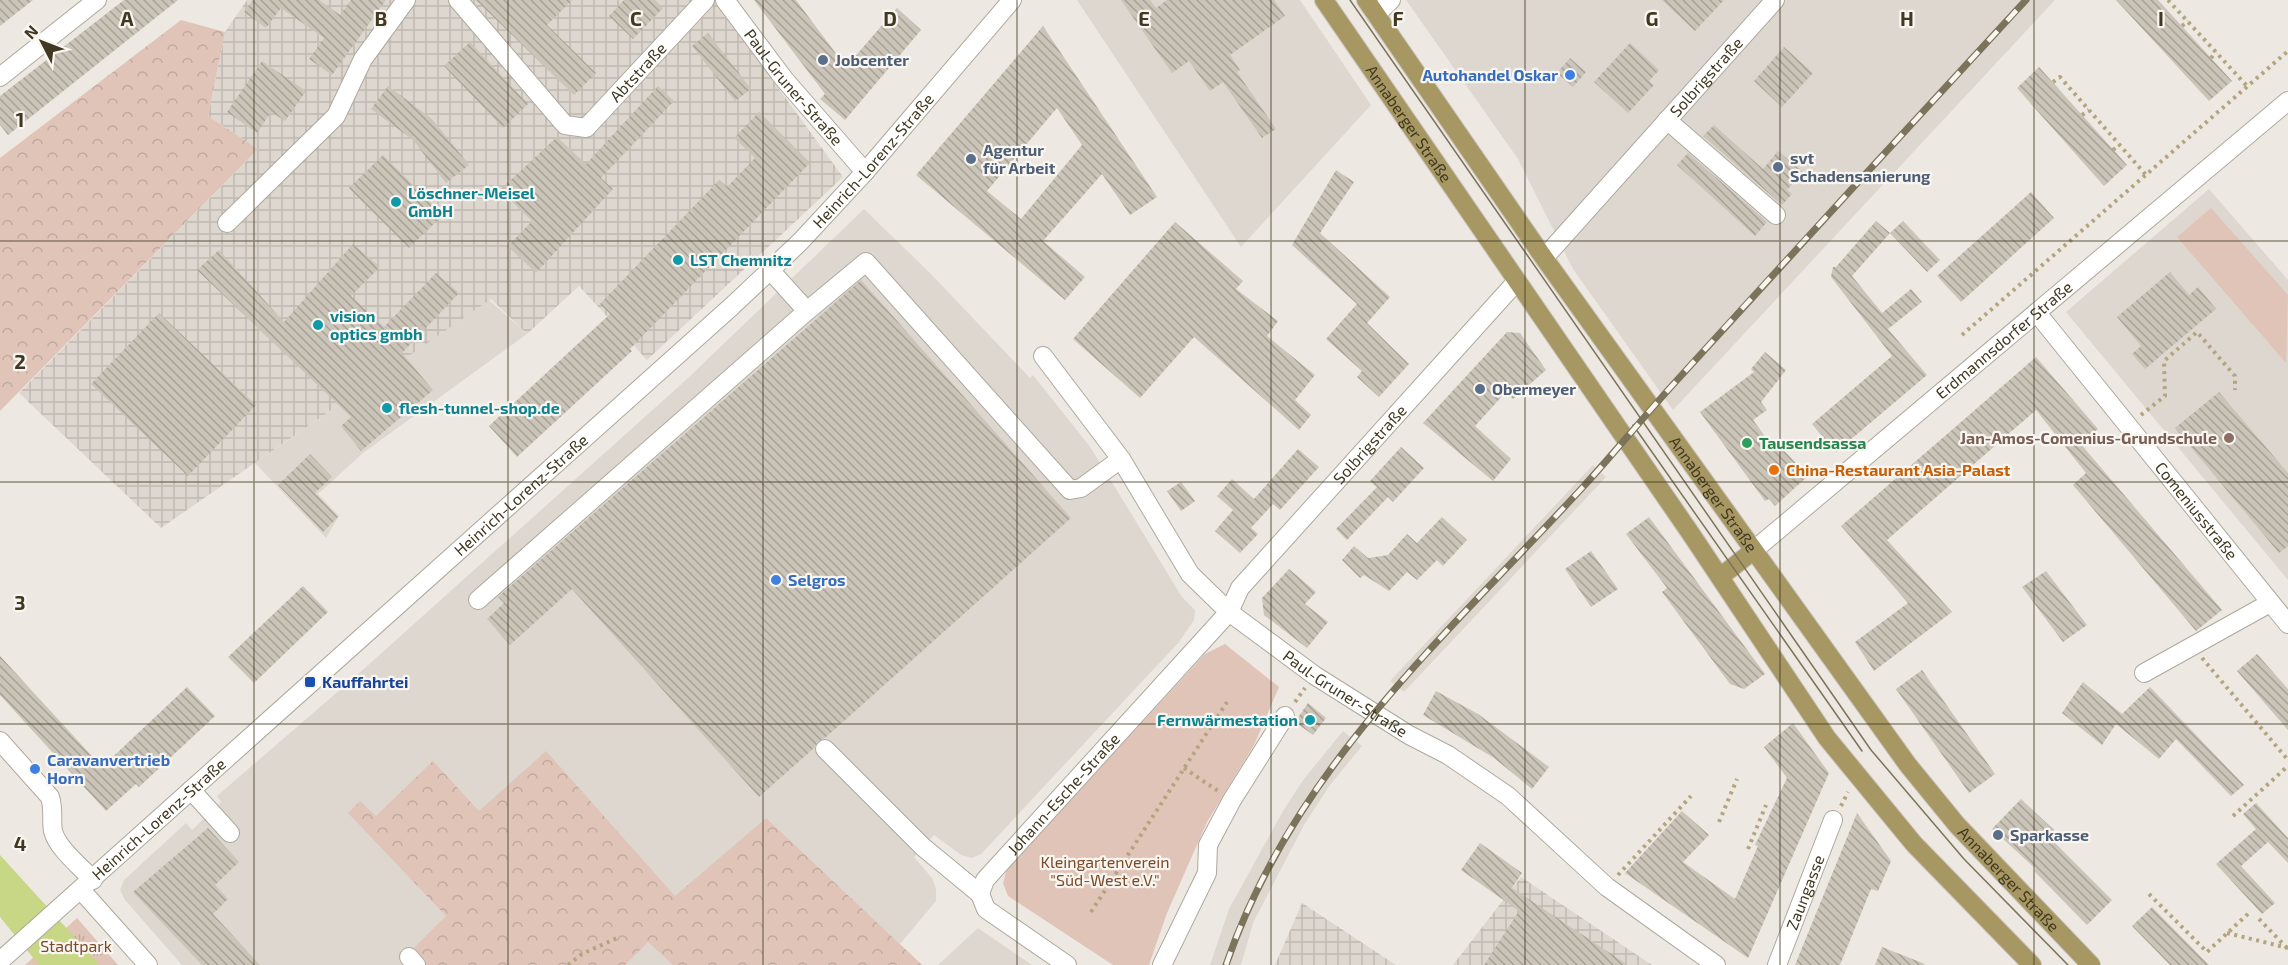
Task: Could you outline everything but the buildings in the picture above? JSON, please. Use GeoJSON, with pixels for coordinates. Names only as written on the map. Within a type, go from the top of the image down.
{"type":"FeatureCollection","features":[{"type":"Feature","properties":{"kind":"main road","name":"Annaberger Straße"},"geometry":{"type":"LineString","coordinates":[[1324,0],[1720,577],[1803,704],[1856,777],[1914,844],[2032,965]]}},
{"type":"Feature","properties":{"kind":"main road","name":"Annaberger Straße"},"geometry":{"type":"LineString","coordinates":[[1371,7],[1544,258],[1915,774],[1957,825],[2091,965]]}},
{"type":"Feature","properties":{"kind":"main road","name":"Erdmannsdorfer Straße"},"geometry":{"type":"LineString","coordinates":[[1720,577],[1754,551]]}},
{"type":"Feature","properties":{"kind":"street"},"geometry":{"type":"LineString","coordinates":[[0,77],[97,0]]}},
{"type":"Feature","properties":{"kind":"street"},"geometry":{"type":"LineString","coordinates":[[228,223],[336,116],[363,59],[406,0]]}},
{"type":"Feature","properties":{"kind":"street","name":"Abtstraße"},"geometry":{"type":"LineString","coordinates":[[458,0],[565,125],[586,128],[705,0]]}},
{"type":"Feature","properties":{"kind":"street","name":"Paul-Gruner-Straße"},"geometry":{"type":"LineString","coordinates":[[725,0],[784,79],[865,172]]}},
{"type":"Feature","properties":{"kind":"street","name":"Heinrich-Lorenz-Straße"},"geometry":{"type":"LineString","coordinates":[[0,961],[576,447],[770,270],[865,172],[1012,0]]}},
{"type":"Feature","properties":{"kind":"street"},"geometry":{"type":"LineString","coordinates":[[1371,7],[1391,0]]}},
{"type":"Feature","properties":{"kind":"street","name":"Solbrigstraße"},"geometry":{"type":"LineString","coordinates":[[1544,258],[1773,2]]}},
{"type":"Feature","properties":{"kind":"street","name":"Erdmannsdorfer Straße"},"geometry":{"type":"LineString","coordinates":[[1754,551],[2288,101]]}},
{"type":"Feature","properties":{"kind":"street"},"geometry":{"type":"LineString","coordinates":[[1667,120],[1776,215]]}},
{"type":"Feature","properties":{"kind":"street"},"geometry":{"type":"LineString","coordinates":[[478,600],[807,311],[866,262],[1070,490],[1082,488],[1121,459]]}},
{"type":"Feature","properties":{"kind":"street"},"geometry":{"type":"LineString","coordinates":[[770,270],[807,311]]}},
{"type":"Feature","properties":{"kind":"street","name":"Solbrigstraße"},"geometry":{"type":"LineString","coordinates":[[1229,612],[1240,588],[1517,280]]}},
{"type":"Feature","properties":{"kind":"street","name":"Comeniusstraße"},"geometry":{"type":"LineString","coordinates":[[2037,313],[2288,624]]}},
{"type":"Feature","properties":{"kind":"street","name":"Paul-Gruner-Straße"},"geometry":{"type":"LineString","coordinates":[[1043,356],[1121,459],[1190,574],[1229,612],[1314,675],[1409,735],[1448,755],[1508,796],[1607,887],[1716,965]]}},
{"type":"Feature","properties":{"kind":"street"},"geometry":{"type":"LineString","coordinates":[[2144,673],[2270,603]]}},
{"type":"Feature","properties":{"kind":"street","name":"Johann-Esche-Straße"},"geometry":{"type":"LineString","coordinates":[[980,894],[985,879],[1229,612]]}},
{"type":"Feature","properties":{"kind":"street"},"geometry":{"type":"LineString","coordinates":[[1162,965],[1202,885],[1209,862],[1208,844],[1232,800],[1285,716]]}},
{"type":"Feature","properties":{"kind":"street"},"geometry":{"type":"LineString","coordinates":[[0,741],[50,797],[54,809],[52,829],[56,839],[87,885],[148,965]]}},
{"type":"Feature","properties":{"kind":"street"},"geometry":{"type":"LineString","coordinates":[[825,749],[923,847],[980,894],[986,909],[1067,965]]}},
{"type":"Feature","properties":{"kind":"street"},"geometry":{"type":"LineString","coordinates":[[191,790],[230,832]]}},
{"type":"Feature","properties":{"kind":"street","name":"Zaungasse"},"geometry":{"type":"LineString","coordinates":[[1777,965],[1833,820]]}},
{"type":"Feature","properties":{"kind":"path"},"geometry":{"type":"LineString","coordinates":[[2169,0],[2247,86]]}},
{"type":"Feature","properties":{"kind":"path"},"geometry":{"type":"LineString","coordinates":[[2182,26],[2188,21]]}},
{"type":"Feature","properties":{"kind":"path"},"geometry":{"type":"LineString","coordinates":[[1962,334],[2288,51]]}},
{"type":"Feature","properties":{"kind":"path"},"geometry":{"type":"LineString","coordinates":[[2211,58],[2216,52]]}},
{"type":"Feature","properties":{"kind":"path"},"geometry":{"type":"LineString","coordinates":[[2053,82],[2060,77],[2146,175]]}},
{"type":"Feature","properties":{"kind":"path"},"geometry":{"type":"LineString","coordinates":[[2082,115],[2089,110]]}},
{"type":"Feature","properties":{"kind":"path"},"geometry":{"type":"LineString","coordinates":[[2113,150],[2119,145]]}},
{"type":"Feature","properties":{"kind":"path"},"geometry":{"type":"LineString","coordinates":[[2128,426],[2165,396],[2164,361],[2198,332],[2235,376],[2235,390]]}},
{"type":"Feature","properties":{"kind":"path"},"geometry":{"type":"LineString","coordinates":[[2192,646],[2288,760]]}},
{"type":"Feature","properties":{"kind":"path"},"geometry":{"type":"LineString","coordinates":[[1285,716],[1314,675]]}},
{"type":"Feature","properties":{"kind":"path"},"geometry":{"type":"LineString","coordinates":[[1091,912],[1227,702]]}},
{"type":"Feature","properties":{"kind":"path"},"geometry":{"type":"LineString","coordinates":[[2233,816],[2288,766]]}},
{"type":"Feature","properties":{"kind":"path"},"geometry":{"type":"LineString","coordinates":[[1184,768],[1232,800]]}},
{"type":"Feature","properties":{"kind":"path"},"geometry":{"type":"LineString","coordinates":[[1833,820],[1856,777]]}},
{"type":"Feature","properties":{"kind":"path"},"geometry":{"type":"LineString","coordinates":[[1719,822],[1737,779]]}},
{"type":"Feature","properties":{"kind":"path"},"geometry":{"type":"LineString","coordinates":[[1607,887],[1691,796]]}},
{"type":"Feature","properties":{"kind":"path"},"geometry":{"type":"LineString","coordinates":[[1748,849],[1766,806]]}},
{"type":"Feature","properties":{"kind":"path"},"geometry":{"type":"LineString","coordinates":[[2149,894],[2207,952],[2251,910]]}},
{"type":"Feature","properties":{"kind":"path"},"geometry":{"type":"LineString","coordinates":[[2259,920],[2288,948]]}},
{"type":"Feature","properties":{"kind":"path"},"geometry":{"type":"LineString","coordinates":[[2228,933],[2288,948]]}},
{"type":"Feature","properties":{"kind":"path"},"geometry":{"type":"LineString","coordinates":[[568,965],[582,954],[617,939]]}},
{"type":"Feature","properties":{"kind":"shaded area"},"geometry":{"type":"Polygon","coordinates":[[[247,0],[714,0],[843,177],[647,360],[579,286],[527,334],[491,299],[161,528],[19,393],[258,149],[208,116],[225,32],[247,0]]]}},
{"type":"Feature","properties":{"kind":"shaded area"},"geometry":{"type":"Polygon","coordinates":[[[1077,0],[1300,0],[1371,105],[1241,247],[1077,0]]]}},
{"type":"Feature","properties":{"kind":"shaded area"},"geometry":{"type":"Polygon","coordinates":[[[1406,0],[2055,0],[1673,410],[1573,269],[1518,159],[1406,0]]]}},
{"type":"Feature","properties":{"kind":"shaded area","name":"Jan-Amos-Comenius-Grundschule"},"geometry":{"type":"Polygon","coordinates":[[[2209,189],[2288,280],[2288,580],[2066,312],[2209,189]]]}},
{"type":"Feature","properties":{"kind":"shaded area"},"geometry":{"type":"Polygon","coordinates":[[[864,209],[931,274],[1030,378],[1033,375],[1091,448],[1182,597],[1195,610],[1194,620],[1179,642],[981,854],[972,858],[961,855],[934,835],[914,857],[932,878],[936,889],[936,901],[900,944],[922,965],[182,965],[125,900],[120,890],[124,880],[186,823],[192,830],[221,802],[217,796],[356,676],[686,380],[864,209]]]}},
{"type":"Feature","properties":{"kind":"shaded area"},"geometry":{"type":"Polygon","coordinates":[[[489,300],[527,334],[363,453],[318,494],[339,516],[326,538],[255,463],[489,300]]]}},
{"type":"Feature","properties":{"kind":"shaded area"},"geometry":{"type":"Polygon","coordinates":[[[1593,465],[1606,477],[1404,692],[1390,681],[1593,465]]]}},
{"type":"Feature","properties":{"kind":"shaded area"},"geometry":{"type":"Polygon","coordinates":[[[1343,731],[1362,746],[1330,785],[1304,825],[1253,923],[1241,965],[1210,965],[1229,909],[1283,811],[1304,779],[1343,731]]]}},
{"type":"Feature","properties":{"kind":"shaded area"},"geometry":{"type":"Polygon","coordinates":[[[0,855],[100,965],[39,965],[0,917],[0,855]]]}},
{"type":"Feature","properties":{"kind":"shaded area"},"geometry":{"type":"Polygon","coordinates":[[[1521,877],[1652,965],[1453,965],[1521,877]]]}},
{"type":"Feature","properties":{"kind":"shaded area"},"geometry":{"type":"Polygon","coordinates":[[[1302,903],[1396,965],[1275,965],[1302,903]]]}},
{"type":"Feature","properties":{"kind":"shaded area"},"geometry":{"type":"Polygon","coordinates":[[[978,928],[1032,965],[938,965],[978,928]]]}},
{"type":"Feature","properties":{"kind":"green space"},"geometry":{"type":"Polygon","coordinates":[[[181,20],[225,32],[208,116],[258,149],[0,411],[0,158],[181,20]]]}},
{"type":"Feature","properties":{"kind":"green space"},"geometry":{"type":"Polygon","coordinates":[[[2211,208],[2288,295],[2286,363],[2177,237],[2211,208]]]}},
{"type":"Feature","properties":{"kind":"green space","name":"Kleingartenverein \"Süd-West e.V.\""},"geometry":{"type":"Polygon","coordinates":[[[1225,644],[1279,687],[1254,745],[1207,822],[1167,913],[1149,965],[1113,965],[1008,896],[1003,883],[1007,869],[1205,654],[1225,644]]]}},
{"type":"Feature","properties":{"kind":"green space"},"geometry":{"type":"Polygon","coordinates":[[[546,751],[675,896],[766,818],[922,965],[673,965],[648,942],[625,965],[424,965],[411,951],[446,916],[348,813],[360,801],[376,816],[433,761],[479,811],[546,751]]]}},
{"type":"Feature","properties":{"kind":"green space","name":"Stadtpark"},"geometry":{"type":"Polygon","coordinates":[[[77,918],[118,965],[25,965],[77,918]]]}},
{"type":"Feature","properties":{"kind":"tram line"},"geometry":{"type":"LineString","coordinates":[[1350,0],[1871,750],[1964,859],[2068,965]]}},
{"type":"Feature","properties":{"kind":"tram line"},"geometry":{"type":"LineString","coordinates":[[1633,425],[1862,751]]}},
{"type":"Feature","properties":{"kind":"railway"},"geometry":{"type":"LineString","coordinates":[[1226,965],[1255,894],[1291,829],[1332,767],[1378,708],[1583,487],[1722,330],[2026,0]]}},
{"type":"Feature","properties":{"kind":"place","name":"Jobcenter"},"geometry":{"type":"Point","coordinates":[823,60]}},
{"type":"Feature","properties":{"kind":"place","name":"Autohandel Oskar"},"geometry":{"type":"Point","coordinates":[1570,75]}},
{"type":"Feature","properties":{"kind":"place","name":"Agentur für Arbeit"},"geometry":{"type":"Point","coordinates":[971,159]}},
{"type":"Feature","properties":{"kind":"place","name":"svt Schadensanierung"},"geometry":{"type":"Point","coordinates":[1778,167]}},
{"type":"Feature","properties":{"kind":"place","name":"Löschner-Meisel GmbH"},"geometry":{"type":"Point","coordinates":[396,202]}},
{"type":"Feature","properties":{"kind":"place","name":"LST Chemnitz"},"geometry":{"type":"Point","coordinates":[678,260]}},
{"type":"Feature","properties":{"kind":"place","name":"vision optics gmbh"},"geometry":{"type":"Point","coordinates":[318,325]}},
{"type":"Feature","properties":{"kind":"place","name":"Obermeyer"},"geometry":{"type":"Point","coordinates":[1480,389]}},
{"type":"Feature","properties":{"kind":"place","name":"flesh-tunnel-shop.de"},"geometry":{"type":"Point","coordinates":[387,408]}},
{"type":"Feature","properties":{"kind":"place","name":"Jan-Amos-Comenius-Grundschule"},"geometry":{"type":"Point","coordinates":[2229,438]}},
{"type":"Feature","properties":{"kind":"place","name":"Tausendsassa"},"geometry":{"type":"Point","coordinates":[1747,443]}},
{"type":"Feature","properties":{"kind":"place","name":"China-Restaurant Asia-Palast"},"geometry":{"type":"Point","coordinates":[1774,470]}},
{"type":"Feature","properties":{"kind":"place","name":"Selgros"},"geometry":{"type":"Point","coordinates":[776,580]}},
{"type":"Feature","properties":{"kind":"place","name":"Kauffahrtei"},"geometry":{"type":"Point","coordinates":[310,682]}},
{"type":"Feature","properties":{"kind":"place","name":"Fernwärmestation"},"geometry":{"type":"Point","coordinates":[1310,720]}},
{"type":"Feature","properties":{"kind":"place","name":"Caravanvertrieb Horn"},"geometry":{"type":"Point","coordinates":[35,769]}},
{"type":"Feature","properties":{"kind":"place","name":"Sparkasse"},"geometry":{"type":"Point","coordinates":[1998,835]}}]}
